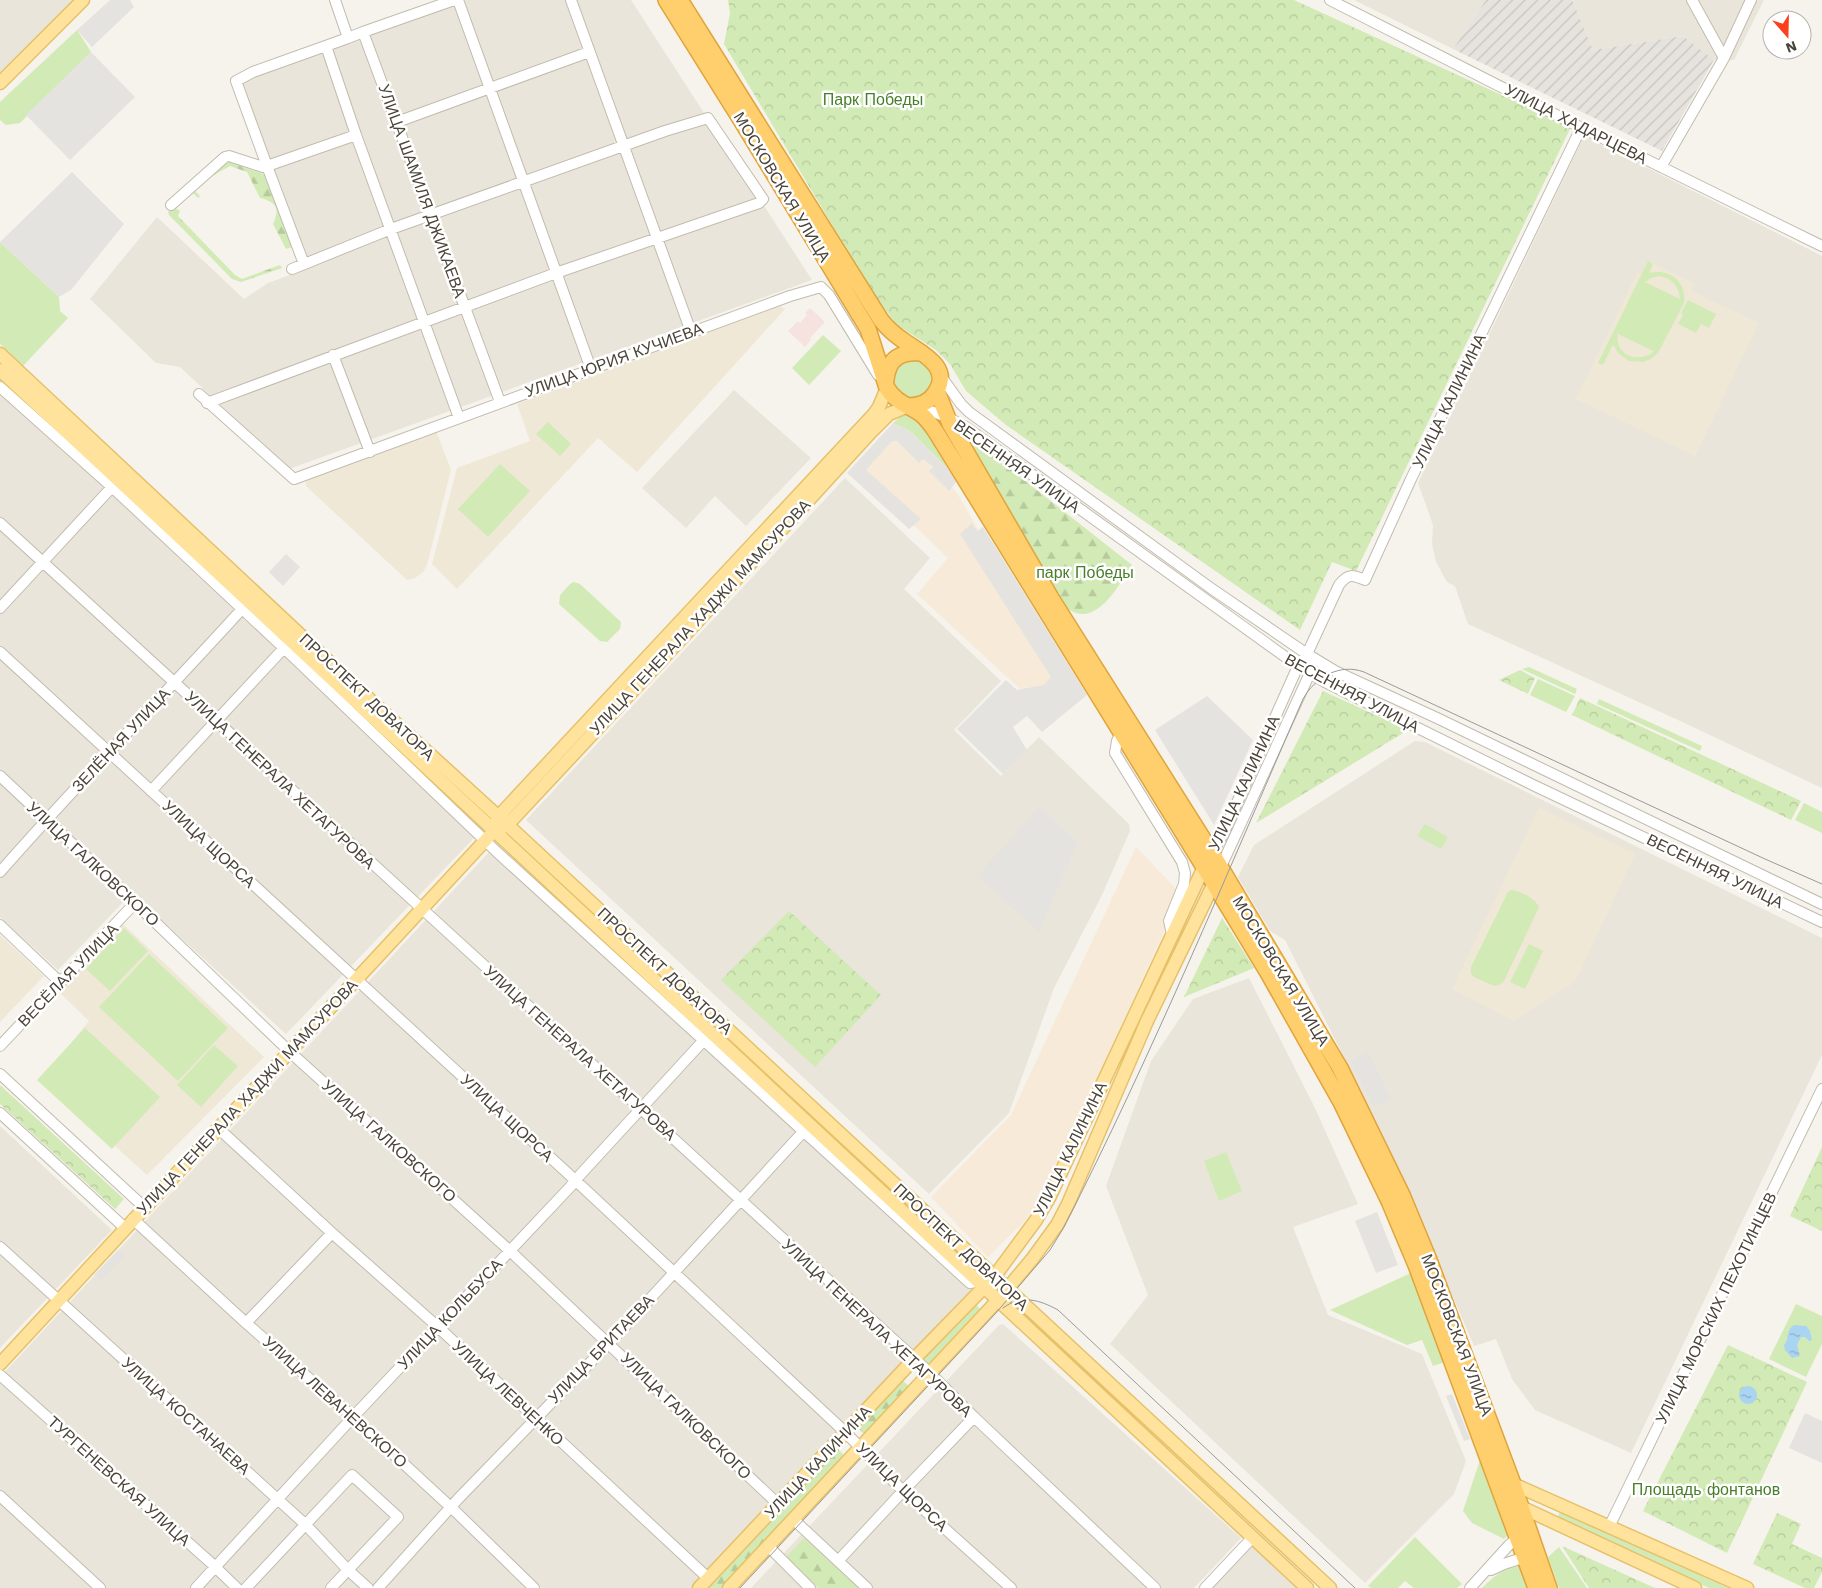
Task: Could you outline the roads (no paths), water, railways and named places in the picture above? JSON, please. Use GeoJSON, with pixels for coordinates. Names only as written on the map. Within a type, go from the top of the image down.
{"type":"FeatureCollection","features":[{"type":"Feature","properties":{"kind":"highway","name":"МОСКОВСКАЯ УЛИЦА"},"geometry":{"type":"LineString","coordinates":[[666,0],[868,329],[886,384],[892,396],[899,402],[912,406],[936,432],[1121,732],[1208,860],[1220,869],[1340,1068],[1402,1195],[1429,1260],[1513,1484],[1514,1509]]}},
{"type":"Feature","properties":{"kind":"highway","name":"МОСКОВСКАЯ УЛИЦА"},"geometry":{"type":"LineString","coordinates":[[680,0],[881,320],[888,329],[934,362],[940,374]]}},
{"type":"Feature","properties":{"kind":"highway"},"geometry":{"type":"LineString","coordinates":[[886,384],[889,365],[894,359],[901,354],[909,352],[922,353]]}},
{"type":"Feature","properties":{"kind":"highway"},"geometry":{"type":"LineString","coordinates":[[912,406],[925,403],[932,398],[937,392],[940,374]]}},
{"type":"Feature","properties":{"kind":"highway","name":"МОСКОВСКАЯ УЛИЦА"},"geometry":{"type":"LineString","coordinates":[[937,392],[950,424],[1208,860],[1214,883],[1267,971],[1341,1102],[1389,1201],[1548,1588]]}},
{"type":"Feature","properties":{"kind":"highway","name":"МОСКОВСКАЯ УЛИЦА"},"geometry":{"type":"LineString","coordinates":[[1528,1543],[1536,1588]]}},
{"type":"Feature","properties":{"kind":"main road"},"geometry":{"type":"LineString","coordinates":[[0,83],[83,0]]}},
{"type":"Feature","properties":{"kind":"main road","name":"ПРОСПЕКТ ДОВАТОРА"},"geometry":{"type":"LineString","coordinates":[[0,354],[306,641],[1330,1588]]}},
{"type":"Feature","properties":{"kind":"main road","name":"ПРОСПЕКТ ДОВАТОРА"},"geometry":{"type":"LineString","coordinates":[[0,370],[1307,1588]]}},
{"type":"Feature","properties":{"kind":"main road","name":"УЛИЦА ГЕНЕРАЛА ХАДЖИ МАМСУРОВА"},"geometry":{"type":"LineString","coordinates":[[0,1364],[485,841],[874,414],[879,407],[886,384]]}},
{"type":"Feature","properties":{"kind":"main road","name":"УЛИЦА ГЕНЕРАЛА ХАДЖИ МАМСУРОВА"},"geometry":{"type":"LineString","coordinates":[[592,724],[695,624],[889,414],[912,406]]}},
{"type":"Feature","properties":{"kind":"main road","name":"УЛИЦА КАЛИНИНА"},"geometry":{"type":"LineString","coordinates":[[699,1588],[982,1284],[994,1277],[1036,1220],[1049,1198],[1172,934],[1183,899],[1208,860]]}},
{"type":"Feature","properties":{"kind":"main road","name":"УЛИЦА КАЛИНИНА"},"geometry":{"type":"LineString","coordinates":[[729,1588],[998,1300],[1058,1225],[1147,1021],[1214,883]]}},
{"type":"Feature","properties":{"kind":"main road"},"geometry":{"type":"LineString","coordinates":[[1513,1484],[1747,1588]]}},
{"type":"Feature","properties":{"kind":"main road"},"geometry":{"type":"LineString","coordinates":[[1528,1543],[1536,1529],[1550,1522],[1558,1504]]}},
{"type":"Feature","properties":{"kind":"main road"},"geometry":{"type":"LineString","coordinates":[[1514,1509],[1550,1522],[1695,1588]]}},
{"type":"Feature","properties":{"kind":"street"},"geometry":{"type":"LineString","coordinates":[[335,0],[348,38]]}},
{"type":"Feature","properties":{"kind":"street"},"geometry":{"type":"LineString","coordinates":[[304,264],[236,81],[253,72],[456,0],[591,369]]}},
{"type":"Feature","properties":{"kind":"street"},"geometry":{"type":"LineString","coordinates":[[571,0],[691,332]]}},
{"type":"Feature","properties":{"kind":"street","name":"УЛИЦА ХАДАРЦЕВА"},"geometry":{"type":"LineString","coordinates":[[1330,0],[1581,128],[1822,246]]}},
{"type":"Feature","properties":{"kind":"street"},"geometry":{"type":"LineString","coordinates":[[1692,0],[1724,58]]}},
{"type":"Feature","properties":{"kind":"street"},"geometry":{"type":"LineString","coordinates":[[1662,167],[1724,58],[1752,0]]}},
{"type":"Feature","properties":{"kind":"street","name":"УЛИЦА ШАМИЛЯ ДЖИКАЕВА"},"geometry":{"type":"LineString","coordinates":[[363,32],[500,402]]}},
{"type":"Feature","properties":{"kind":"street"},"geometry":{"type":"LineString","coordinates":[[326,46],[356,135],[459,418]]}},
{"type":"Feature","properties":{"kind":"street"},"geometry":{"type":"LineString","coordinates":[[397,122],[589,52]]}},
{"type":"Feature","properties":{"kind":"street"},"geometry":{"type":"LineString","coordinates":[[199,394],[207,403],[556,273],[763,200],[708,118],[430,215],[292,269]]}},
{"type":"Feature","properties":{"kind":"street","name":"УЛИЦА КАЛИНИНА"},"geometry":{"type":"LineString","coordinates":[[1208,860],[1223,834],[1298,666],[1307,654],[1339,585],[1344,578],[1353,575],[1365,580],[1411,479],[1581,128]]}},
{"type":"Feature","properties":{"kind":"street"},"geometry":{"type":"LineString","coordinates":[[171,205],[225,157],[229,156],[263,167],[356,135]]}},
{"type":"Feature","properties":{"kind":"street","name":"УЛИЦА ЮРИЯ КУЧИЕВА"},"geometry":{"type":"LineString","coordinates":[[207,403],[294,479],[691,332],[821,286],[830,295],[886,384]]}},
{"type":"Feature","properties":{"kind":"street"},"geometry":{"type":"LineString","coordinates":[[333,355],[370,452]]}},
{"type":"Feature","properties":{"kind":"street","name":"ВЕСЕННЯЯ УЛИЦА"},"geometry":{"type":"LineString","coordinates":[[940,374],[961,404],[969,412],[1212,589],[1335,671],[1437,718],[1822,904]]}},
{"type":"Feature","properties":{"kind":"street","name":"ПРОСПЕКТ ДОВАТОРА"},"geometry":{"type":"LineString","coordinates":[[0,388],[112,487],[284,648],[485,841],[803,1132],[970,1283],[982,1284]]}},
{"type":"Feature","properties":{"kind":"street","name":"ВЕСЕННЯЯ УЛИЦА"},"geometry":{"type":"LineString","coordinates":[[912,406],[948,417],[968,429],[1310,673],[1533,785],[1822,922]]}},
{"type":"Feature","properties":{"kind":"street"},"geometry":{"type":"LineString","coordinates":[[0,608],[112,487]]}},
{"type":"Feature","properties":{"kind":"street","name":"УЛИЦА ГЕНЕРАЛА ХЕТАГУРОВА"},"geometry":{"type":"LineString","coordinates":[[0,523],[421,910],[642,1108],[740,1201],[930,1373],[1155,1588]]}},
{"type":"Feature","properties":{"kind":"street","name":"ЗЕЛЁНАЯ УЛИЦА"},"geometry":{"type":"LineString","coordinates":[[0,872],[46,819],[110,753],[242,609]]}},
{"type":"Feature","properties":{"kind":"street"},"geometry":{"type":"LineString","coordinates":[[151,791],[284,648]]}},
{"type":"Feature","properties":{"kind":"street","name":"УЛИЦА ЩОРСА"},"geometry":{"type":"LineString","coordinates":[[0,652],[575,1180],[860,1446],[903,1491],[1010,1588]]}},
{"type":"Feature","properties":{"kind":"street"},"geometry":{"type":"LineString","coordinates":[[1307,654],[1310,673]]}},
{"type":"Feature","properties":{"kind":"street","name":"УЛИЦА КАЛИНИНА"},"geometry":{"type":"LineString","coordinates":[[1214,883],[1310,673]]}},
{"type":"Feature","properties":{"kind":"street"},"geometry":{"type":"LineString","coordinates":[[1121,732],[1116,741],[1115,753],[1182,862],[1185,873],[1183,899]]}},
{"type":"Feature","properties":{"kind":"street","name":"УЛИЦА ГАЛКОВСКОГО"},"geometry":{"type":"LineString","coordinates":[[0,776],[136,903],[290,1052],[509,1250],[778,1504]]}},
{"type":"Feature","properties":{"kind":"street","name":"ВЕСЁЛАЯ УЛИЦА"},"geometry":{"type":"LineString","coordinates":[[0,1046],[136,903]]}},
{"type":"Feature","properties":{"kind":"street"},"geometry":{"type":"LineString","coordinates":[[0,926],[60,982]]}},
{"type":"Feature","properties":{"kind":"street","name":"УЛИЦА КОЛЬБУСА"},"geometry":{"type":"LineString","coordinates":[[196,1588],[704,1040]]}},
{"type":"Feature","properties":{"kind":"street"},"geometry":{"type":"LineString","coordinates":[[0,1074],[144,1207]]}},
{"type":"Feature","properties":{"kind":"street","name":"УЛИЦА МОРСКИХ ПЕХОТИНЦЕВ"},"geometry":{"type":"LineString","coordinates":[[1609,1527],[1822,1090]]}},
{"type":"Feature","properties":{"kind":"street","name":"УЛИЦА ЛЕВАНЕВСКОГО"},"geometry":{"type":"LineString","coordinates":[[0,1113],[353,1417],[451,1507],[534,1588]]}},
{"type":"Feature","properties":{"kind":"street","name":"УЛИЦА ЛЕВЧЕНКО"},"geometry":{"type":"LineString","coordinates":[[218,1128],[438,1327],[708,1578]]}},
{"type":"Feature","properties":{"kind":"street","name":"УЛИЦА БРИТАЕВА"},"geometry":{"type":"LineString","coordinates":[[378,1588],[451,1507],[608,1343],[803,1132]]}},
{"type":"Feature","properties":{"kind":"street"},"geometry":{"type":"LineString","coordinates":[[246,1323],[332,1233]]}},
{"type":"Feature","properties":{"kind":"street","name":"УЛИЦА КОСТАНАЕВА"},"geometry":{"type":"LineString","coordinates":[[0,1247],[306,1525],[348,1570],[368,1588]]}},
{"type":"Feature","properties":{"kind":"street","name":"ТУРГЕНЕВСКАЯ УЛИЦА"},"geometry":{"type":"LineString","coordinates":[[0,1375],[215,1566],[237,1588]]}},
{"type":"Feature","properties":{"kind":"street"},"geometry":{"type":"LineString","coordinates":[[838,1561],[974,1417]]}},
{"type":"Feature","properties":{"kind":"street"},"geometry":{"type":"LineString","coordinates":[[246,1588],[352,1475],[398,1517],[331,1588]]}},
{"type":"Feature","properties":{"kind":"street"},"geometry":{"type":"LineString","coordinates":[[0,1496],[100,1588]]}},
{"type":"Feature","properties":{"kind":"street"},"geometry":{"type":"LineString","coordinates":[[793,1519],[867,1588]]}},
{"type":"Feature","properties":{"kind":"street"},"geometry":{"type":"LineString","coordinates":[[1205,1588],[1253,1537]]}},
{"type":"Feature","properties":{"kind":"street"},"geometry":{"type":"LineString","coordinates":[[1470,1588],[1483,1574],[1528,1543]]}},
{"type":"Feature","properties":{"kind":"street"},"geometry":{"type":"LineString","coordinates":[[1483,1574],[1504,1564],[1528,1543]]}},
{"type":"Feature","properties":{"kind":"street"},"geometry":{"type":"LineString","coordinates":[[768,1546],[810,1588]]}},
{"type":"Feature","properties":{"kind":"water"},"geometry":{"type":"Polygon","coordinates":[[[1794,1325],[1806,1326],[1810,1331],[1812,1340],[1809,1341],[1805,1337],[1801,1337],[1797,1345],[1800,1356],[1792,1358],[1785,1350],[1784,1345],[1789,1330],[1794,1325]]]}},
{"type":"Feature","properties":{"kind":"water"},"geometry":{"type":"Polygon","coordinates":[[[1744,1386],[1752,1386],[1757,1391],[1755,1402],[1744,1404],[1739,1399],[1739,1391],[1744,1386]]]}},
{"type":"Feature","properties":{"kind":"tram line"},"geometry":{"type":"LineString","coordinates":[[740,1588],[995,1314],[1050,1250],[1064,1227],[1128,1097],[1303,699],[1321,678],[1346,669],[1364,672],[1822,884]]}},
{"type":"Feature","properties":{"kind":"tram line"},"geometry":{"type":"LineString","coordinates":[[1003,1308],[1017,1301],[1030,1300],[1058,1310],[1355,1588]]}},
{"type":"Feature","properties":{"kind":"park label","name":"Парк Победы"},"geometry":{"type":"Point","coordinates":[873,99]}},
{"type":"Feature","properties":{"kind":"park label","name":"парк Победы"},"geometry":{"type":"Point","coordinates":[1085,572]}},
{"type":"Feature","properties":{"kind":"park label","name":"Площадь фонтанов"},"geometry":{"type":"Point","coordinates":[1706,1489]}}]}
